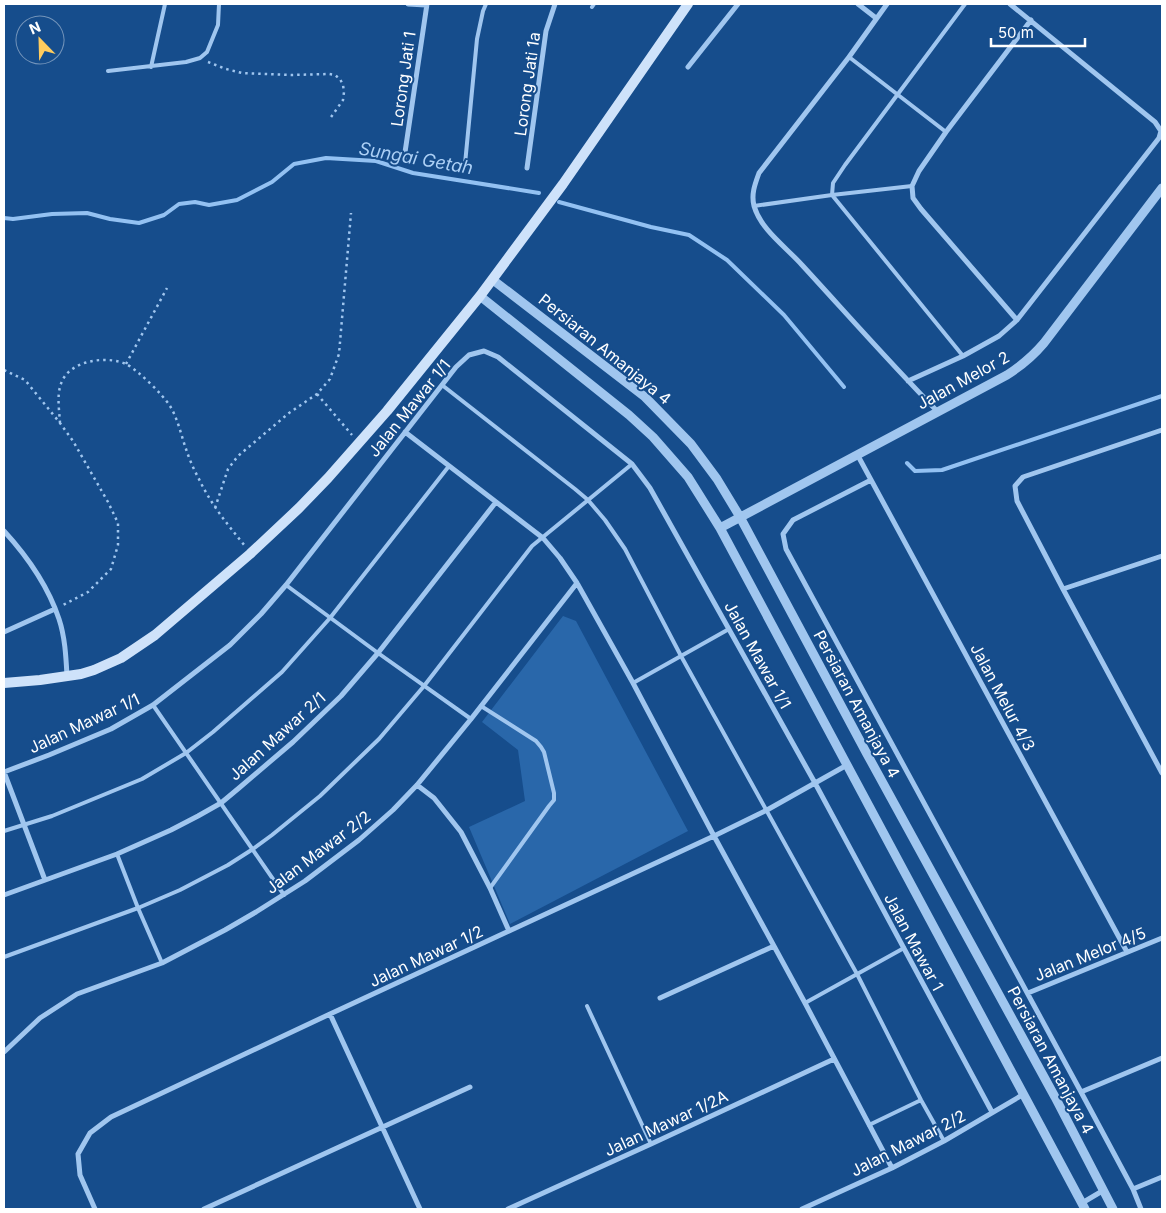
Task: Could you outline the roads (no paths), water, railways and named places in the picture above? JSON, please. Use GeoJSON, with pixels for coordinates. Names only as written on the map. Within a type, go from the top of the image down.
{"type":"FeatureCollection","features":[{"type":"Feature","properties":{"kind":"main road"},"geometry":{"type":"LineString","coordinates":[[4,684],[67,676],[94,670],[121,658],[163,629],[250,554],[305,502],[359,444],[480,296],[544,210],[688,4]]}},
{"type":"Feature","properties":{"kind":"street"},"geometry":{"type":"LineString","coordinates":[[408,4],[426,4]]}},
{"type":"Feature","properties":{"kind":"street","name":"Lorong Jati 1"},"geometry":{"type":"LineString","coordinates":[[404,158],[426,4]]}},
{"type":"Feature","properties":{"kind":"street","name":"Lorong Jati 1a"},"geometry":{"type":"LineString","coordinates":[[527,168],[546,31],[555,4]]}},
{"type":"Feature","properties":{"kind":"street"},"geometry":{"type":"LineString","coordinates":[[688,67],[738,4]]}},
{"type":"Feature","properties":{"kind":"street"},"geometry":{"type":"LineString","coordinates":[[858,4],[876,18]]}},
{"type":"Feature","properties":{"kind":"street"},"geometry":{"type":"LineString","coordinates":[[887,4],[759,173],[753,190],[754,206],[762,222],[772,234],[938,412]]}},
{"type":"Feature","properties":{"kind":"street"},"geometry":{"type":"LineString","coordinates":[[908,381],[963,356],[999,336],[1017,320],[1159,138],[1161,131],[1155,122],[1010,4]]}},
{"type":"Feature","properties":{"kind":"street"},"geometry":{"type":"LineString","coordinates":[[1017,320],[921,209],[913,198],[912,186],[919,171],[946,132],[1031,20]]}},
{"type":"Feature","properties":{"kind":"street","name":"Jalan Melor 2"},"geometry":{"type":"LineString","coordinates":[[720,528],[1007,375],[1032,356],[1044,343],[1162,188]]}},
{"type":"Feature","properties":{"kind":"street","name":"Persiaran Amanjaya 4"},"geometry":{"type":"LineString","coordinates":[[492,280],[645,397],[691,444],[718,479],[740,516],[867,754],[1055,1097],[1113,1209]]}},
{"type":"Feature","properties":{"kind":"street"},"geometry":{"type":"LineString","coordinates":[[480,296],[635,420],[688,477],[720,528],[1084,1206],[1104,1190]]}},
{"type":"Feature","properties":{"kind":"street","name":"Jalan Mawar 1/1"},"geometry":{"type":"LineString","coordinates":[[4,772],[110,729],[153,705],[230,644],[261,614],[286,584],[456,367],[469,355],[484,350],[498,357],[632,464],[650,488],[815,783]]}},
{"type":"Feature","properties":{"kind":"street"},"geometry":{"type":"LineString","coordinates":[[1162,430],[1023,476],[1015,486],[1016,501],[1162,773]]}},
{"type":"Feature","properties":{"kind":"street"},"geometry":{"type":"LineString","coordinates":[[405,432],[543,538],[560,558],[577,583],[633,683],[892,1168]]}},
{"type":"Feature","properties":{"kind":"street","name":"Jalan Melur 4/3"},"geometry":{"type":"LineString","coordinates":[[857,454],[1127,952]]}},
{"type":"Feature","properties":{"kind":"street"},"geometry":{"type":"LineString","coordinates":[[871,480],[794,520],[784,534],[786,549],[1028,993],[1133,1189],[1141,1209]]}},
{"type":"Feature","properties":{"kind":"street","name":"Jalan Mawar 2/1"},"geometry":{"type":"LineString","coordinates":[[4,895],[117,854],[171,830],[221,802],[293,742],[341,696],[378,653],[496,502]]}},
{"type":"Feature","properties":{"kind":"street"},"geometry":{"type":"LineString","coordinates":[[4,530],[41,580],[55,609],[63,637],[67,676]]}},
{"type":"Feature","properties":{"kind":"street"},"geometry":{"type":"LineString","coordinates":[[1063,589],[1162,556]]}},
{"type":"Feature","properties":{"kind":"street","name":"Jalan Mawar 2/2"},"geometry":{"type":"LineString","coordinates":[[4,1052],[40,1018],[77,994],[162,963],[225,930],[305,881],[358,840],[393,810],[417,785],[577,583]]}},
{"type":"Feature","properties":{"kind":"street"},"geometry":{"type":"LineString","coordinates":[[4,632],[55,609]]}},
{"type":"Feature","properties":{"kind":"street","name":"Jalan Mawar 1/2"},"geometry":{"type":"LineString","coordinates":[[95,1209],[80,1175],[78,1154],[90,1133],[111,1117],[714,836],[767,810],[847,765]]}},
{"type":"Feature","properties":{"kind":"street"},"geometry":{"type":"LineString","coordinates":[[4,772],[45,880]]}},
{"type":"Feature","properties":{"kind":"street","name":"Jalan Mawar 1"},"geometry":{"type":"LineString","coordinates":[[815,783],[992,1112]]}},
{"type":"Feature","properties":{"kind":"street"},"geometry":{"type":"LineString","coordinates":[[417,785],[434,798],[461,832],[490,888],[509,931]]}},
{"type":"Feature","properties":{"kind":"street","name":"Jalan Melor 4/5"},"geometry":{"type":"LineString","coordinates":[[1028,993],[1162,938]]}},
{"type":"Feature","properties":{"kind":"street"},"geometry":{"type":"LineString","coordinates":[[660,998],[774,946]]}},
{"type":"Feature","properties":{"kind":"street"},"geometry":{"type":"LineString","coordinates":[[330,1014],[420,1209]]}},
{"type":"Feature","properties":{"kind":"street"},"geometry":{"type":"LineString","coordinates":[[1081,1092],[1162,1058]]}},
{"type":"Feature","properties":{"kind":"street","name":"Jalan Mawar 1/2A"},"geometry":{"type":"LineString","coordinates":[[508,1209],[834,1059]]}},
{"type":"Feature","properties":{"kind":"street"},"geometry":{"type":"LineString","coordinates":[[204,1209],[470,1087]]}},
{"type":"Feature","properties":{"kind":"street","name":"Jalan Mawar 2/2"},"geometry":{"type":"LineString","coordinates":[[802,1209],[892,1168],[944,1141],[1024,1094]]}},
{"type":"Feature","properties":{"kind":"street"},"geometry":{"type":"LineString","coordinates":[[1133,1189],[1162,1177]]}},
{"type":"Feature","properties":{"kind":"lane"},"geometry":{"type":"LineString","coordinates":[[151,67],[165,4]]}},
{"type":"Feature","properties":{"kind":"lane"},"geometry":{"type":"LineString","coordinates":[[108,71],[151,67],[200,58],[207,52],[218,25],[219,4]]}},
{"type":"Feature","properties":{"kind":"lane"},"geometry":{"type":"LineString","coordinates":[[464,164],[477,39],[486,4]]}},
{"type":"Feature","properties":{"kind":"lane"},"geometry":{"type":"LineString","coordinates":[[963,356],[832,195],[834,183],[845,165],[965,4]]}},
{"type":"Feature","properties":{"kind":"lane"},"geometry":{"type":"LineString","coordinates":[[849,56],[946,132]]}},
{"type":"Feature","properties":{"kind":"lane"},"geometry":{"type":"LineString","coordinates":[[754,206],[912,186]]}},
{"type":"Feature","properties":{"kind":"lane"},"geometry":{"type":"LineString","coordinates":[[442,385],[588,500],[605,520],[625,549],[681,656],[857,974],[944,1141]]}},
{"type":"Feature","properties":{"kind":"lane"},"geometry":{"type":"LineString","coordinates":[[4,956],[138,908],[180,890],[228,865],[253,849],[320,796],[379,739],[424,686],[532,546],[632,464]]}},
{"type":"Feature","properties":{"kind":"lane"},"geometry":{"type":"LineString","coordinates":[[4,831],[52,816],[142,779],[186,753],[214,732],[282,672],[330,618],[449,466]]}},
{"type":"Feature","properties":{"kind":"lane"},"geometry":{"type":"LineString","coordinates":[[286,584],[330,618],[471,719]]}},
{"type":"Feature","properties":{"kind":"lane"},"geometry":{"type":"LineString","coordinates":[[633,683],[729,629]]}},
{"type":"Feature","properties":{"kind":"lane"},"geometry":{"type":"LineString","coordinates":[[153,705],[284,895]]}},
{"type":"Feature","properties":{"kind":"lane"},"geometry":{"type":"LineString","coordinates":[[481,706],[536,741],[544,752],[554,793],[554,800],[550,806],[490,888]]}},
{"type":"Feature","properties":{"kind":"lane"},"geometry":{"type":"LineString","coordinates":[[117,854],[162,963]]}},
{"type":"Feature","properties":{"kind":"lane"},"geometry":{"type":"LineString","coordinates":[[805,1003],[904,948]]}},
{"type":"Feature","properties":{"kind":"lane"},"geometry":{"type":"LineString","coordinates":[[587,1006],[651,1144]]}},
{"type":"Feature","properties":{"kind":"lane"},"geometry":{"type":"LineString","coordinates":[[869,1125],[921,1100]]}},
{"type":"Feature","properties":{"kind":"waterway","name":"Sungai Getah"},"geometry":{"type":"LineString","coordinates":[[4,218],[13,219],[52,214],[87,213],[110,219],[139,223],[164,215],[179,204],[195,202],[209,205],[237,200],[272,182],[294,164],[326,158],[376,161],[413,173],[539,193]]}},
{"type":"Feature","properties":{"kind":"waterway"},"geometry":{"type":"LineString","coordinates":[[559,202],[651,227],[689,235],[727,260],[784,315],[844,387]]}},
{"type":"Feature","properties":{"kind":"waterway"},"geometry":{"type":"LineString","coordinates":[[907,463],[915,471],[942,470],[1162,396]]}}]}
